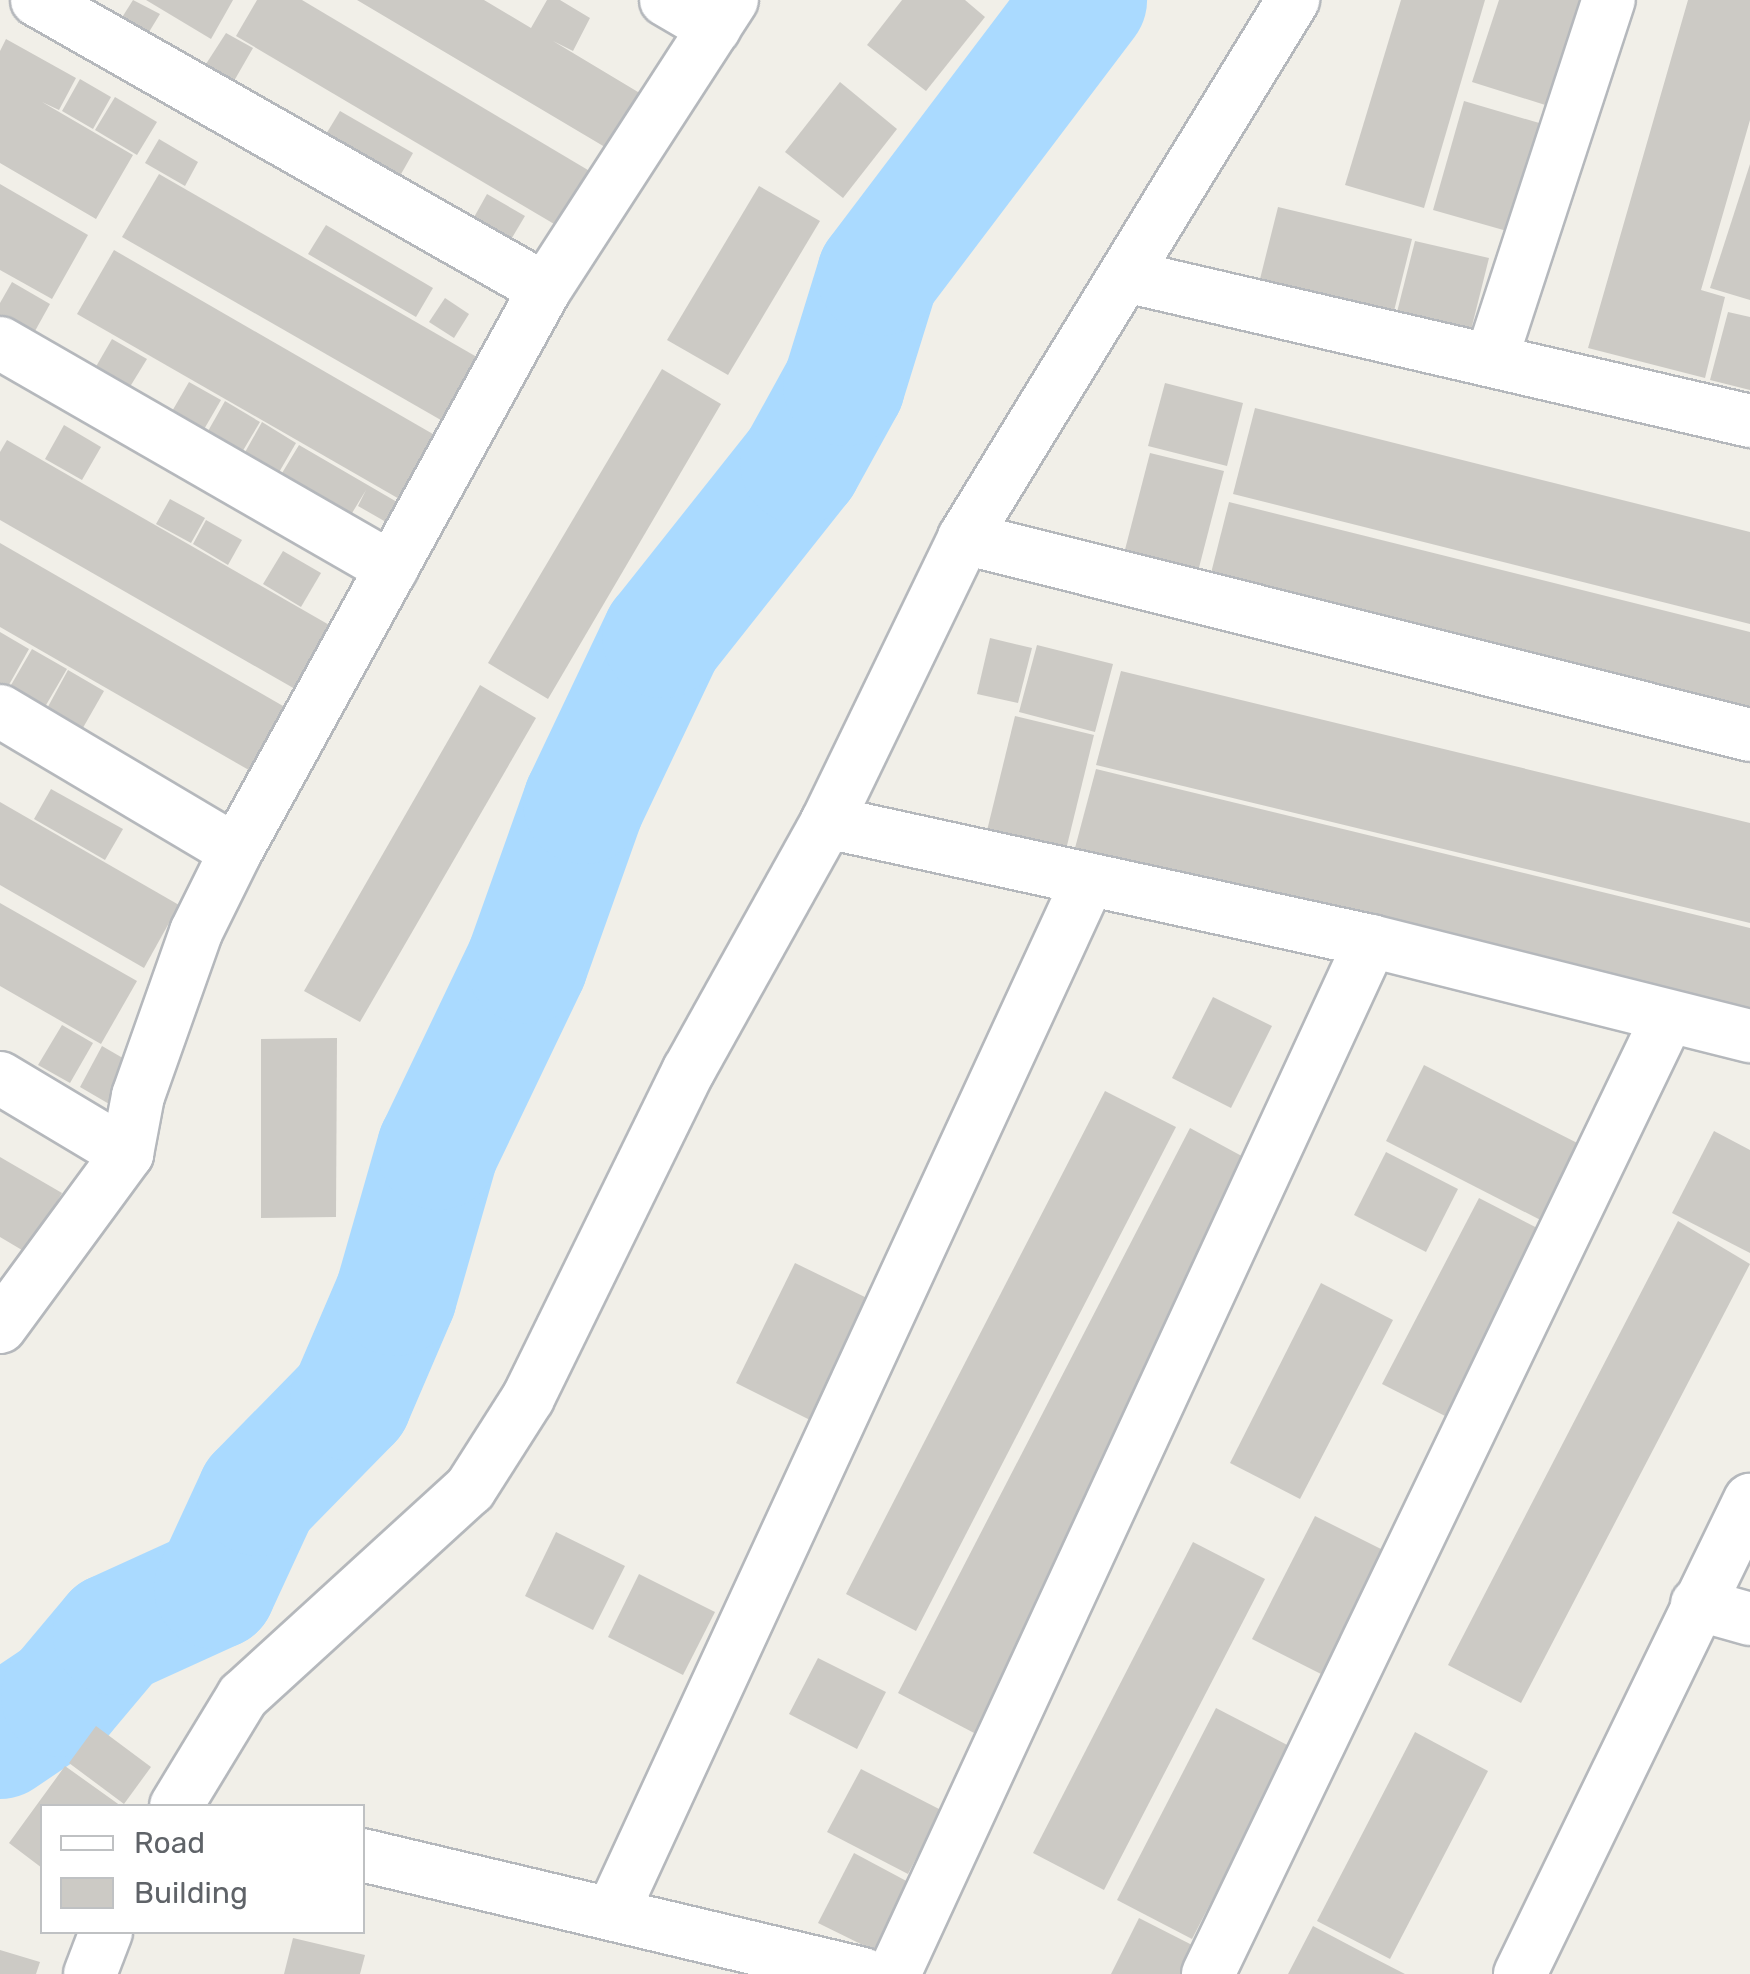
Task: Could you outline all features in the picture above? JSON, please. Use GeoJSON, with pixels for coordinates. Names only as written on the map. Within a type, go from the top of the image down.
{"type":"FeatureCollection","features":[{"type":"Feature","properties":{"kind":"street"},"geometry":{"type":"LineString","coordinates":[[37,0],[545,289]]}},
{"type":"Feature","properties":{"kind":"street"},"geometry":{"type":"LineString","coordinates":[[0,1327],[127,1154],[138,1096],[196,932],[236,851],[545,289],[723,14],[666,0]]}},
{"type":"Feature","properties":{"kind":"street"},"geometry":{"type":"LineString","coordinates":[[177,1804],[244,1696],[480,1474],[528,1398],[690,1070],[827,822],[964,538],[1294,0]]}},
{"type":"Feature","properties":{"kind":"street"},"geometry":{"type":"LineString","coordinates":[[1491,360],[1609,0]]}},
{"type":"Feature","properties":{"kind":"street"},"geometry":{"type":"LineString","coordinates":[[1126,276],[1750,420]]}},
{"type":"Feature","properties":{"kind":"street"},"geometry":{"type":"LineString","coordinates":[[0,343],[392,568]]}},
{"type":"Feature","properties":{"kind":"street"},"geometry":{"type":"LineString","coordinates":[[964,538],[1750,735]]}},
{"type":"Feature","properties":{"kind":"street"},"geometry":{"type":"LineString","coordinates":[[0,711],[236,851]]}},
{"type":"Feature","properties":{"kind":"street"},"geometry":{"type":"LineString","coordinates":[[827,822],[1370,941],[1667,1019],[1750,1036]]}},
{"type":"Feature","properties":{"kind":"street"},"geometry":{"type":"LineString","coordinates":[[613,1911],[1089,879]]}},
{"type":"Feature","properties":{"kind":"street"},"geometry":{"type":"LineString","coordinates":[[894,1974],[1370,941]]}},
{"type":"Feature","properties":{"kind":"street"},"geometry":{"type":"LineString","coordinates":[[1208,1974],[1667,1019]]}},
{"type":"Feature","properties":{"kind":"street"},"geometry":{"type":"LineString","coordinates":[[0,1078],[127,1154]]}},
{"type":"Feature","properties":{"kind":"street"},"geometry":{"type":"LineString","coordinates":[[1520,1974],[1750,1500]]}},
{"type":"Feature","properties":{"kind":"street"},"geometry":{"type":"LineString","coordinates":[[1697,1604],[1750,1619]]}},
{"type":"Feature","properties":{"kind":"street"},"geometry":{"type":"LineString","coordinates":[[365,1856],[613,1911],[864,1974]]}},
{"type":"Feature","properties":{"kind":"street"},"geometry":{"type":"LineString","coordinates":[[90,1974],[105,1934]]}},
{"type":"Feature","properties":{"kind":"building"},"geometry":{"type":"Polygon","coordinates":[[[133,0],[160,14],[138,50],[111,35],[133,0]]]}},
{"type":"Feature","properties":{"kind":"building"},"geometry":{"type":"Polygon","coordinates":[[[146,0],[233,0],[211,39],[146,0]]]}},
{"type":"Feature","properties":{"kind":"building"},"geometry":{"type":"Polygon","coordinates":[[[257,0],[302,0],[598,176],[566,231],[236,36],[257,0]]]}},
{"type":"Feature","properties":{"kind":"building"},"geometry":{"type":"Polygon","coordinates":[[[357,0],[484,0],[531,28],[547,0],[560,0],[590,18],[573,51],[553,41],[648,98],[615,153],[357,0]]]}},
{"type":"Feature","properties":{"kind":"building"},"geometry":{"type":"Polygon","coordinates":[[[902,0],[965,0],[985,17],[926,91],[867,45],[902,0]]]}},
{"type":"Feature","properties":{"kind":"building"},"geometry":{"type":"Polygon","coordinates":[[[1401,0],[1485,0],[1424,208],[1345,185],[1401,0]]]}},
{"type":"Feature","properties":{"kind":"building"},"geometry":{"type":"Polygon","coordinates":[[[1499,0],[1593,0],[1558,109],[1472,82],[1499,0]]]}},
{"type":"Feature","properties":{"kind":"building"},"geometry":{"type":"Polygon","coordinates":[[[1688,0],[1750,0],[1750,120],[1701,290],[1725,297],[1705,378],[1588,348],[1688,0]]]}},
{"type":"Feature","properties":{"kind":"building"},"geometry":{"type":"Polygon","coordinates":[[[226,33],[253,48],[234,81],[206,64],[226,33]]]}},
{"type":"Feature","properties":{"kind":"building"},"geometry":{"type":"Polygon","coordinates":[[[6,39],[76,78],[59,110],[42,102],[133,155],[96,219],[0,163],[0,51],[6,39]]]}},
{"type":"Feature","properties":{"kind":"building"},"geometry":{"type":"Polygon","coordinates":[[[80,79],[111,97],[93,129],[62,111],[80,79]]]}},
{"type":"Feature","properties":{"kind":"building"},"geometry":{"type":"Polygon","coordinates":[[[840,82],[897,129],[843,198],[785,152],[840,82]]]}},
{"type":"Feature","properties":{"kind":"building"},"geometry":{"type":"Polygon","coordinates":[[[115,97],[157,122],[137,155],[95,130],[115,97]]]}},
{"type":"Feature","properties":{"kind":"building"},"geometry":{"type":"Polygon","coordinates":[[[1464,101],[1546,125],[1514,233],[1433,210],[1464,101]]]}},
{"type":"Feature","properties":{"kind":"building"},"geometry":{"type":"Polygon","coordinates":[[[340,111],[413,153],[388,197],[314,154],[340,111]]]}},
{"type":"Feature","properties":{"kind":"building"},"geometry":{"type":"Polygon","coordinates":[[[159,139],[198,162],[185,186],[145,163],[159,139]]]}},
{"type":"Feature","properties":{"kind":"building"},"geometry":{"type":"Polygon","coordinates":[[[1750,164],[1750,300],[1710,288],[1750,164]]]}},
{"type":"Feature","properties":{"kind":"building"},"geometry":{"type":"Polygon","coordinates":[[[159,174],[489,364],[453,427],[122,237],[159,174]]]}},
{"type":"Feature","properties":{"kind":"building"},"geometry":{"type":"Polygon","coordinates":[[[0,184],[88,235],[52,299],[0,270],[0,184]]]}},
{"type":"Feature","properties":{"kind":"building"},"geometry":{"type":"Polygon","coordinates":[[[759,186],[820,221],[728,375],[667,340],[759,186]]]}},
{"type":"Feature","properties":{"kind":"building"},"geometry":{"type":"Polygon","coordinates":[[[487,194],[525,216],[500,258],[463,237],[487,194]]]}},
{"type":"Feature","properties":{"kind":"building"},"geometry":{"type":"Polygon","coordinates":[[[1278,207],[1412,239],[1392,319],[1258,287],[1278,207]]]}},
{"type":"Feature","properties":{"kind":"building"},"geometry":{"type":"Polygon","coordinates":[[[326,225],[433,288],[416,317],[308,254],[326,225]]]}},
{"type":"Feature","properties":{"kind":"building"},"geometry":{"type":"Polygon","coordinates":[[[1415,241],[1489,258],[1469,338],[1395,320],[1415,241]]]}},
{"type":"Feature","properties":{"kind":"building"},"geometry":{"type":"Polygon","coordinates":[[[114,250],[445,441],[408,504],[77,314],[114,250]]]}},
{"type":"Feature","properties":{"kind":"building"},"geometry":{"type":"Polygon","coordinates":[[[12,282],[50,304],[30,340],[0,322],[0,303],[12,282]]]}},
{"type":"Feature","properties":{"kind":"building"},"geometry":{"type":"Polygon","coordinates":[[[445,298],[469,314],[454,338],[429,322],[445,298]]]}},
{"type":"Feature","properties":{"kind":"building"},"geometry":{"type":"Polygon","coordinates":[[[1728,312],[1750,317],[1750,390],[1710,380],[1728,312]]]}},
{"type":"Feature","properties":{"kind":"building"},"geometry":{"type":"Polygon","coordinates":[[[112,339],[147,359],[128,390],[94,370],[112,339]]]}},
{"type":"Feature","properties":{"kind":"building"},"geometry":{"type":"Polygon","coordinates":[[[662,369],[721,404],[548,699],[488,663],[662,369]]]}},
{"type":"Feature","properties":{"kind":"building"},"geometry":{"type":"Polygon","coordinates":[[[189,382],[221,400],[199,438],[167,420],[189,382]]]}},
{"type":"Feature","properties":{"kind":"building"},"geometry":{"type":"Polygon","coordinates":[[[1165,383],[1243,403],[1227,466],[1148,446],[1165,383]]]}},
{"type":"Feature","properties":{"kind":"building"},"geometry":{"type":"Polygon","coordinates":[[[225,401],[260,422],[238,459],[203,440],[225,401]]]}},
{"type":"Feature","properties":{"kind":"building"},"geometry":{"type":"Polygon","coordinates":[[[1255,408],[1750,532],[1750,624],[1233,494],[1255,408]]]}},
{"type":"Feature","properties":{"kind":"building"},"geometry":{"type":"Polygon","coordinates":[[[262,422],[296,443],[274,481],[240,461],[262,422]]]}},
{"type":"Feature","properties":{"kind":"building"},"geometry":{"type":"Polygon","coordinates":[[[64,425],[101,447],[82,480],[45,459],[64,425]]]}},
{"type":"Feature","properties":{"kind":"building"},"geometry":{"type":"Polygon","coordinates":[[[7,440],[338,630],[302,693],[0,520],[0,452],[7,440]]]}},
{"type":"Feature","properties":{"kind":"building"},"geometry":{"type":"Polygon","coordinates":[[[299,445],[397,502],[386,522],[358,506],[366,490],[346,523],[276,483],[299,445]]]}},
{"type":"Feature","properties":{"kind":"building"},"geometry":{"type":"Polygon","coordinates":[[[1150,453],[1224,471],[1194,587],[1120,569],[1150,453]]]}},
{"type":"Feature","properties":{"kind":"building"},"geometry":{"type":"Polygon","coordinates":[[[170,499],[205,518],[191,543],[156,524],[170,499]]]}},
{"type":"Feature","properties":{"kind":"building"},"geometry":{"type":"Polygon","coordinates":[[[1229,502],[1750,632],[1750,725],[1207,589],[1229,502]]]}},
{"type":"Feature","properties":{"kind":"building"},"geometry":{"type":"Polygon","coordinates":[[[206,520],[242,540],[228,565],[193,544],[206,520]]]}},
{"type":"Feature","properties":{"kind":"building"},"geometry":{"type":"Polygon","coordinates":[[[0,543],[290,710],[254,773],[0,627],[0,543]]]}},
{"type":"Feature","properties":{"kind":"building"},"geometry":{"type":"Polygon","coordinates":[[[283,551],[321,573],[301,607],[263,584],[283,551]]]}},
{"type":"Feature","properties":{"kind":"building"},"geometry":{"type":"Polygon","coordinates":[[[0,632],[29,649],[5,692],[0,689],[0,632]]]}},
{"type":"Feature","properties":{"kind":"building"},"geometry":{"type":"Polygon","coordinates":[[[990,638],[1032,648],[1018,703],[977,694],[990,638]]]}},
{"type":"Feature","properties":{"kind":"building"},"geometry":{"type":"Polygon","coordinates":[[[1037,645],[1113,664],[1095,732],[1019,712],[1037,645]]]}},
{"type":"Feature","properties":{"kind":"building"},"geometry":{"type":"Polygon","coordinates":[[[32,649],[67,669],[42,712],[7,692],[32,649]]]}},
{"type":"Feature","properties":{"kind":"building"},"geometry":{"type":"Polygon","coordinates":[[[68,670],[104,691],[80,733],[44,714],[68,670]]]}},
{"type":"Feature","properties":{"kind":"building"},"geometry":{"type":"Polygon","coordinates":[[[1121,671],[1750,823],[1750,923],[1096,765],[1121,671]]]}},
{"type":"Feature","properties":{"kind":"building"},"geometry":{"type":"Polygon","coordinates":[[[480,685],[536,718],[360,1022],[304,991],[480,685]]]}},
{"type":"Feature","properties":{"kind":"building"},"geometry":{"type":"Polygon","coordinates":[[[1015,716],[1094,735],[1062,866],[983,847],[1015,716]]]}},
{"type":"Feature","properties":{"kind":"building"},"geometry":{"type":"Polygon","coordinates":[[[1096,769],[1750,928],[1750,1012],[1075,848],[1096,769]]]}},
{"type":"Feature","properties":{"kind":"building"},"geometry":{"type":"Polygon","coordinates":[[[51,789],[123,829],[105,860],[34,819],[51,789]]]}},
{"type":"Feature","properties":{"kind":"building"},"geometry":{"type":"Polygon","coordinates":[[[0,802],[179,905],[144,968],[0,885],[0,802]]]}},
{"type":"Feature","properties":{"kind":"building"},"geometry":{"type":"Polygon","coordinates":[[[0,903],[137,981],[101,1044],[0,986],[0,903]]]}},
{"type":"Feature","properties":{"kind":"building"},"geometry":{"type":"Polygon","coordinates":[[[1213,997],[1272,1026],[1231,1108],[1172,1078],[1213,997]]]}},
{"type":"Feature","properties":{"kind":"building"},"geometry":{"type":"Polygon","coordinates":[[[62,1025],[93,1043],[70,1083],[38,1065],[62,1025]]]}},
{"type":"Feature","properties":{"kind":"building"},"geometry":{"type":"Polygon","coordinates":[[[337,1038],[336,1217],[261,1218],[261,1039],[337,1038]]]}},
{"type":"Feature","properties":{"kind":"building"},"geometry":{"type":"Polygon","coordinates":[[[102,1046],[140,1068],[116,1108],[80,1087],[102,1046]]]}},
{"type":"Feature","properties":{"kind":"building"},"geometry":{"type":"Polygon","coordinates":[[[1424,1065],[1595,1152],[1556,1228],[1386,1141],[1424,1065]]]}},
{"type":"Feature","properties":{"kind":"building"},"geometry":{"type":"Polygon","coordinates":[[[1105,1091],[1176,1127],[916,1631],[846,1594],[1105,1091]]]}},
{"type":"Feature","properties":{"kind":"building"},"geometry":{"type":"Polygon","coordinates":[[[1190,1128],[1262,1167],[976,1734],[898,1693],[1190,1128]]]}},
{"type":"Feature","properties":{"kind":"building"},"geometry":{"type":"Polygon","coordinates":[[[1714,1131],[1750,1150],[1750,1253],[1672,1213],[1714,1131]]]}},
{"type":"Feature","properties":{"kind":"building"},"geometry":{"type":"Polygon","coordinates":[[[1386,1152],[1458,1189],[1426,1252],[1354,1215],[1386,1152]]]}},
{"type":"Feature","properties":{"kind":"building"},"geometry":{"type":"Polygon","coordinates":[[[0,1157],[62,1193],[27,1253],[0,1237],[0,1157]]]}},
{"type":"Feature","properties":{"kind":"building"},"geometry":{"type":"Polygon","coordinates":[[[1479,1198],[1547,1233],[1451,1419],[1382,1384],[1479,1198]]]}},
{"type":"Feature","properties":{"kind":"building"},"geometry":{"type":"Polygon","coordinates":[[[1678,1221],[1750,1264],[1521,1703],[1448,1665],[1678,1221]]]}},
{"type":"Feature","properties":{"kind":"building"},"geometry":{"type":"Polygon","coordinates":[[[795,1263],[871,1300],[812,1421],[736,1383],[795,1263]]]}},
{"type":"Feature","properties":{"kind":"building"},"geometry":{"type":"Polygon","coordinates":[[[1321,1283],[1393,1320],[1300,1499],[1230,1463],[1321,1283]]]}},
{"type":"Feature","properties":{"kind":"building"},"geometry":{"type":"Polygon","coordinates":[[[1315,1516],[1387,1552],[1323,1675],[1252,1639],[1315,1516]]]}},
{"type":"Feature","properties":{"kind":"building"},"geometry":{"type":"Polygon","coordinates":[[[556,1532],[625,1566],[593,1630],[525,1596],[556,1532]]]}},
{"type":"Feature","properties":{"kind":"building"},"geometry":{"type":"Polygon","coordinates":[[[1193,1542],[1265,1579],[1104,1890],[1033,1853],[1193,1542]]]}},
{"type":"Feature","properties":{"kind":"building"},"geometry":{"type":"Polygon","coordinates":[[[639,1574],[715,1612],[683,1675],[608,1637],[639,1574]]]}},
{"type":"Feature","properties":{"kind":"building"},"geometry":{"type":"Polygon","coordinates":[[[818,1658],[886,1692],[857,1749],[789,1714],[818,1658]]]}},
{"type":"Feature","properties":{"kind":"building"},"geometry":{"type":"Polygon","coordinates":[[[1216,1708],[1291,1747],[1192,1939],[1117,1900],[1216,1708]]]}},
{"type":"Feature","properties":{"kind":"building"},"geometry":{"type":"Polygon","coordinates":[[[96,1726],[151,1767],[124,1804],[69,1763],[96,1726]]]}},
{"type":"Feature","properties":{"kind":"building"},"geometry":{"type":"Polygon","coordinates":[[[1415,1732],[1488,1771],[1390,1959],[1317,1921],[1415,1732]]]}},
{"type":"Feature","properties":{"kind":"building"},"geometry":{"type":"Polygon","coordinates":[[[65,1766],[118,1804],[40,1804],[40,1866],[9,1843],[65,1766]]]}},
{"type":"Feature","properties":{"kind":"building"},"geometry":{"type":"Polygon","coordinates":[[[861,1769],[941,1810],[908,1874],[827,1832],[861,1769]]]}},
{"type":"Feature","properties":{"kind":"building"},"geometry":{"type":"Polygon","coordinates":[[[854,1853],[912,1884],[877,1952],[818,1923],[854,1853]]]}},
{"type":"Feature","properties":{"kind":"building"},"geometry":{"type":"Polygon","coordinates":[[[1139,1918],[1196,1947],[1182,1974],[1111,1974],[1139,1918]]]}},
{"type":"Feature","properties":{"kind":"building"},"geometry":{"type":"Polygon","coordinates":[[[1313,1926],[1366,1954],[1405,1974],[1288,1974],[1313,1926]]]}},
{"type":"Feature","properties":{"kind":"building"},"geometry":{"type":"Polygon","coordinates":[[[293,1938],[365,1955],[360,1974],[284,1974],[293,1938]]]}},
{"type":"Feature","properties":{"kind":"building"},"geometry":{"type":"Polygon","coordinates":[[[0,1950],[40,1962],[36,1974],[0,1974],[0,1950]]]}},
{"type":"Feature","properties":{"kind":"waterway"},"geometry":{"type":"LineString","coordinates":[[0,1738],[62,1696],[114,1634],[215,1588],[258,1495],[351,1400],[396,1295],[438,1149],[527,963],[584,803],[663,637],[801,463],[844,385],[878,275],[1086,0]]}}]}
